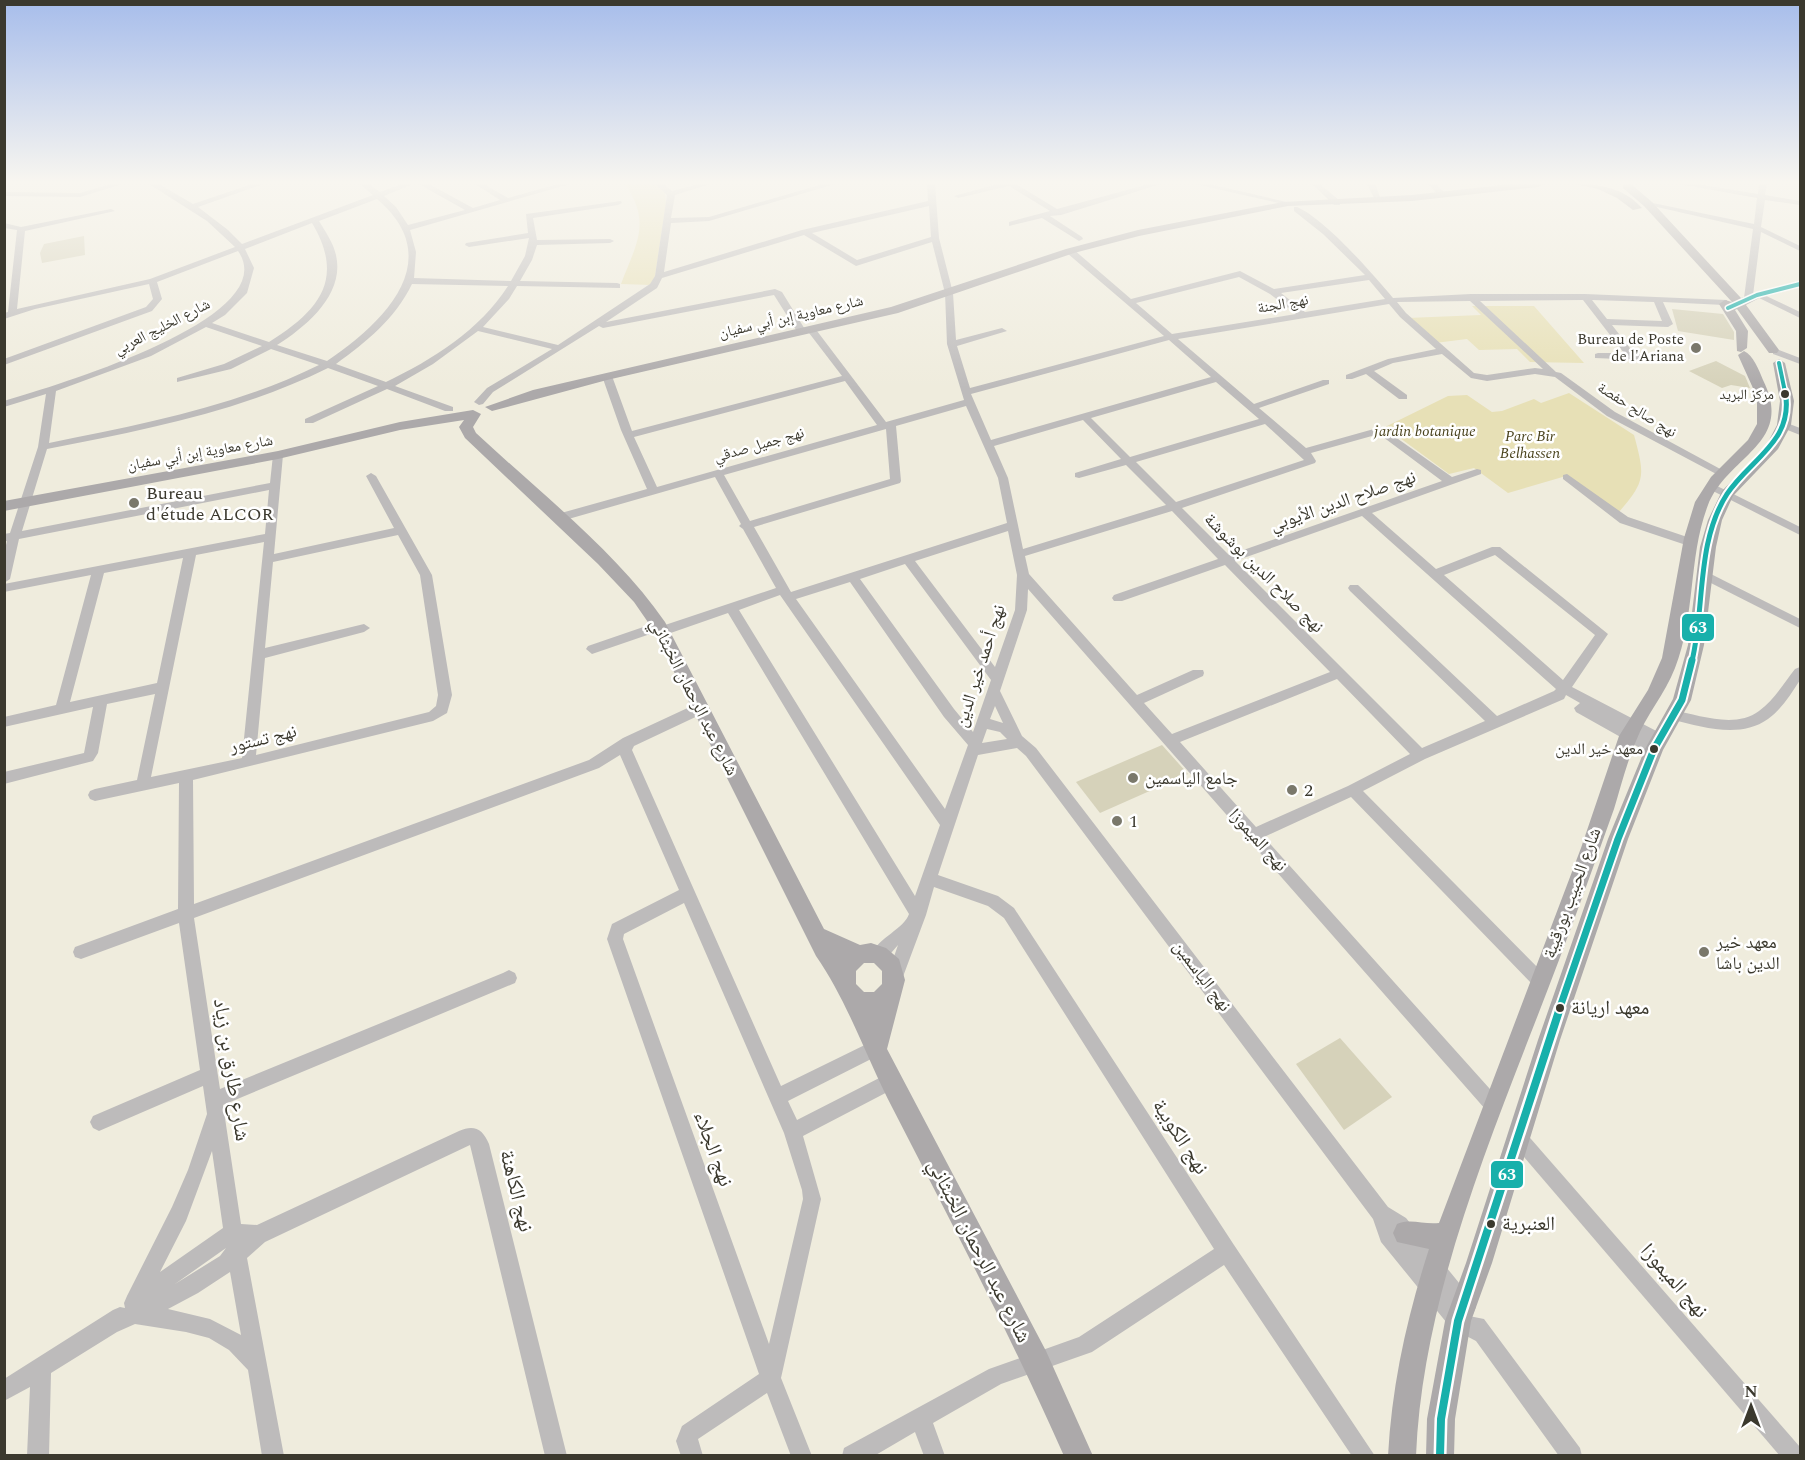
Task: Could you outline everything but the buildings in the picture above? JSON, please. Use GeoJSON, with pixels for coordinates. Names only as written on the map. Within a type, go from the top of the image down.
{"type":"FeatureCollection","features":[{"type":"Feature","properties":{"kind":"main road","name":"شارع معاوية إبن أبي سفيان"},"geometry":{"type":"LineString","coordinates":[[4,506],[278,455],[400,426],[479,412],[533,394],[894,310],[1067,252]]}},
{"type":"Feature","properties":{"kind":"main road"},"geometry":{"type":"LineString","coordinates":[[1686,252],[1740,301]]}},
{"type":"Feature","properties":{"kind":"main road"},"geometry":{"type":"LineString","coordinates":[[1440,1455],[1441,1419],[1461,1312],[1618,839],[1656,744],[1682,700],[1696,645],[1719,484],[1773,446],[1792,429],[1777,357],[1740,301],[1694,252]]}},
{"type":"Feature","properties":{"kind":"main road"},"geometry":{"type":"LineString","coordinates":[[1740,301],[1800,284]]}},
{"type":"Feature","properties":{"kind":"main road","name":"شارع الحبيب بورقيبة"},"geometry":{"type":"LineString","coordinates":[[1402,1455],[1402,1412],[1412,1348],[1447,1234],[1492,1104],[1631,731],[1669,664],[1678,624],[1689,542],[1719,484],[1755,440],[1764,425],[1766,402],[1743,352],[1740,301]]}},
{"type":"Feature","properties":{"kind":"main road"},"geometry":{"type":"LineString","coordinates":[[1743,352],[1757,345],[1777,357]]}},
{"type":"Feature","properties":{"kind":"main road","name":"شارع معاوية إبن أبي سفيان"},"geometry":{"type":"LineString","coordinates":[[400,426],[449,409],[479,412]]}},
{"type":"Feature","properties":{"kind":"main road","name":"شارع عبد الرحمان الخبثاني"},"geometry":{"type":"LineString","coordinates":[[479,412],[558,518],[640,598],[661,628],[699,708],[819,937],[823,949],[847,986],[891,1081],[1036,1361],[1079,1455]]}},
{"type":"Feature","properties":{"kind":"main road"},"geometry":{"type":"LineString","coordinates":[[819,937],[869,955],[893,968],[883,1029],[877,1047]]}},
{"type":"Feature","properties":{"kind":"main road"},"geometry":{"type":"LineString","coordinates":[[869,955],[845,968],[847,986],[869,1002],[891,986]]}},
{"type":"Feature","properties":{"kind":"main road"},"geometry":{"type":"LineString","coordinates":[[1406,1233],[1427,1237],[1447,1234]]}},
{"type":"Feature","properties":{"kind":"street"},"geometry":{"type":"LineString","coordinates":[[17,252],[8,314],[152,281],[231,252]]}},
{"type":"Feature","properties":{"kind":"street","name":"شارع الخليج العربي"},"geometry":{"type":"LineString","coordinates":[[6,400],[51,391],[139,357],[205,324],[229,309],[249,284],[251,270],[244,252]]}},
{"type":"Feature","properties":{"kind":"street"},"geometry":{"type":"LineString","coordinates":[[180,380],[234,364],[270,347],[315,308],[333,276],[331,252]]}},
{"type":"Feature","properties":{"kind":"street"},"geometry":{"type":"LineString","coordinates":[[43,447],[236,402],[275,390],[330,365],[378,330],[411,281],[412,252]]}},
{"type":"Feature","properties":{"kind":"street"},"geometry":{"type":"LineString","coordinates":[[309,421],[386,387],[437,356],[476,328],[516,284],[527,252]]}},
{"type":"Feature","properties":{"kind":"street"},"geometry":{"type":"LineString","coordinates":[[479,412],[507,381],[650,291],[659,276],[663,252]]}},
{"type":"Feature","properties":{"kind":"street"},"geometry":{"type":"LineString","coordinates":[[659,276],[738,252]]}},
{"type":"Feature","properties":{"kind":"street"},"geometry":{"type":"LineString","coordinates":[[838,252],[856,263],[890,252]]}},
{"type":"Feature","properties":{"kind":"street","name":"نهج أحمد خير الدين"},"geometry":{"type":"LineString","coordinates":[[891,986],[911,937],[947,823],[1021,610],[1023,575],[1014,525],[1003,478],[968,397],[952,344],[949,293],[939,252]]}},
{"type":"Feature","properties":{"kind":"street"},"geometry":{"type":"LineString","coordinates":[[1020,554],[1308,463],[1310,459],[1254,407],[1071,252]]}},
{"type":"Feature","properties":{"kind":"street"},"geometry":{"type":"LineString","coordinates":[[1346,252],[1403,315],[1464,370],[1479,377],[1535,371],[1552,373]]}},
{"type":"Feature","properties":{"kind":"street"},"geometry":{"type":"LineString","coordinates":[[1750,252],[1740,301],[1800,315]]}},
{"type":"Feature","properties":{"kind":"street"},"geometry":{"type":"LineString","coordinates":[[1130,302],[1233,274],[1247,276],[1302,314]]}},
{"type":"Feature","properties":{"kind":"street"},"geometry":{"type":"LineString","coordinates":[[1273,292],[1371,277]]}},
{"type":"Feature","properties":{"kind":"street"},"geometry":{"type":"LineString","coordinates":[[6,362],[153,307],[158,299],[152,281]]}},
{"type":"Feature","properties":{"kind":"street"},"geometry":{"type":"LineString","coordinates":[[411,281],[617,286]]}},
{"type":"Feature","properties":{"kind":"street"},"geometry":{"type":"LineString","coordinates":[[594,326],[775,292],[887,424],[896,481],[745,526]]}},
{"type":"Feature","properties":{"kind":"street","name":"نهج صالح حفصة"},"geometry":{"type":"LineString","coordinates":[[1471,297],[1552,373],[1611,414],[1675,451],[1719,484],[1800,529]]}},
{"type":"Feature","properties":{"kind":"street"},"geometry":{"type":"LineString","coordinates":[[1585,297],[1634,356]]}},
{"type":"Feature","properties":{"kind":"street","name":"نهج الجنة"},"geometry":{"type":"LineString","coordinates":[[968,397],[1170,337],[1391,300],[1585,297],[1740,301]]}},
{"type":"Feature","properties":{"kind":"street"},"geometry":{"type":"LineString","coordinates":[[1605,322],[1668,324],[1657,299]]}},
{"type":"Feature","properties":{"kind":"street"},"geometry":{"type":"LineString","coordinates":[[205,324],[330,365],[449,409]]}},
{"type":"Feature","properties":{"kind":"street"},"geometry":{"type":"LineString","coordinates":[[476,328],[560,348]]}},
{"type":"Feature","properties":{"kind":"street"},"geometry":{"type":"LineString","coordinates":[[952,344],[1002,331]]}},
{"type":"Feature","properties":{"kind":"street"},"geometry":{"type":"LineString","coordinates":[[1349,377],[1391,361],[1443,351]]}},
{"type":"Feature","properties":{"kind":"street"},"geometry":{"type":"LineString","coordinates":[[1598,356],[1664,358]]}},
{"type":"Feature","properties":{"kind":"street"},"geometry":{"type":"LineString","coordinates":[[1777,357],[1800,360]]}},
{"type":"Feature","properties":{"kind":"street"},"geometry":{"type":"LineString","coordinates":[[1777,357],[1800,368]]}},
{"type":"Feature","properties":{"kind":"street"},"geometry":{"type":"LineString","coordinates":[[1367,370],[1403,397]]}},
{"type":"Feature","properties":{"kind":"street"},"geometry":{"type":"LineString","coordinates":[[607,376],[628,435],[653,490]]}},
{"type":"Feature","properties":{"kind":"street"},"geometry":{"type":"LineString","coordinates":[[628,435],[847,378]]}},
{"type":"Feature","properties":{"kind":"street"},"geometry":{"type":"LineString","coordinates":[[989,444],[1219,378]]}},
{"type":"Feature","properties":{"kind":"street"},"geometry":{"type":"LineString","coordinates":[[1254,407],[1326,382]]}},
{"type":"Feature","properties":{"kind":"street"},"geometry":{"type":"LineString","coordinates":[[4,579],[9,538],[27,501],[43,447],[51,391]]}},
{"type":"Feature","properties":{"kind":"street","name":"نهج جميل صدقي"},"geometry":{"type":"LineString","coordinates":[[558,518],[887,424],[968,397]]}},
{"type":"Feature","properties":{"kind":"street","name":"نهج صلاح الدين بوشوشة"},"geometry":{"type":"LineString","coordinates":[[1083,416],[1420,755]]}},
{"type":"Feature","properties":{"kind":"street"},"geometry":{"type":"LineString","coordinates":[[1079,475],[1267,420]]}},
{"type":"Feature","properties":{"kind":"street"},"geometry":{"type":"LineString","coordinates":[[1304,452],[1381,430],[1450,482]]}},
{"type":"Feature","properties":{"kind":"street"},"geometry":{"type":"LineString","coordinates":[[248,762],[278,455]]}},
{"type":"Feature","properties":{"kind":"street"},"geometry":{"type":"LineString","coordinates":[[717,472],[745,526],[787,594],[947,823]]}},
{"type":"Feature","properties":{"kind":"street","name":"نهج صلاح الدين الأيوبي"},"geometry":{"type":"LineString","coordinates":[[1118,598],[1477,472]]}},
{"type":"Feature","properties":{"kind":"street"},"geometry":{"type":"LineString","coordinates":[[267,559],[399,531],[371,476]]}},
{"type":"Feature","properties":{"kind":"street"},"geometry":{"type":"LineString","coordinates":[[1567,477],[1624,520],[1689,542]]}},
{"type":"Feature","properties":{"kind":"street"},"geometry":{"type":"LineString","coordinates":[[9,538],[275,484]]}},
{"type":"Feature","properties":{"kind":"street"},"geometry":{"type":"LineString","coordinates":[[1364,512],[1436,574],[1562,692],[1656,744]]}},
{"type":"Feature","properties":{"kind":"street"},"geometry":{"type":"LineString","coordinates":[[592,648],[731,607],[852,576],[1014,525]]}},
{"type":"Feature","properties":{"kind":"street","name":"نهج تستور"},"geometry":{"type":"LineString","coordinates":[[95,795],[248,762],[438,714],[444,705],[445,695],[429,585],[420,564],[399,531]]}},
{"type":"Feature","properties":{"kind":"street"},"geometry":{"type":"LineString","coordinates":[[4,588],[98,572],[270,537]]}},
{"type":"Feature","properties":{"kind":"street"},"geometry":{"type":"LineString","coordinates":[[1253,835],[1353,790],[1420,755],[1562,692],[1602,634],[1496,550],[1436,574]]}},
{"type":"Feature","properties":{"kind":"street"},"geometry":{"type":"LineString","coordinates":[[143,784],[190,554]]}},
{"type":"Feature","properties":{"kind":"street","name":"نهج الياسمين"},"geometry":{"type":"LineString","coordinates":[[906,558],[995,686],[1019,741],[1031,752],[1381,1214],[1388,1235],[1433,1279],[1481,1333],[1572,1455]]}},
{"type":"Feature","properties":{"kind":"street"},"geometry":{"type":"LineString","coordinates":[[61,710],[98,572]]}},
{"type":"Feature","properties":{"kind":"street","name":"نهج الميموزا"},"geometry":{"type":"LineString","coordinates":[[1023,575],[1492,1104]]}},
{"type":"Feature","properties":{"kind":"street"},"geometry":{"type":"LineString","coordinates":[[1705,575],[1800,624]]}},
{"type":"Feature","properties":{"kind":"street"},"geometry":{"type":"LineString","coordinates":[[852,576],[974,747],[1019,741]]}},
{"type":"Feature","properties":{"kind":"street"},"geometry":{"type":"LineString","coordinates":[[1354,588],[1495,722]]}},
{"type":"Feature","properties":{"kind":"street"},"geometry":{"type":"LineString","coordinates":[[731,607],[915,920],[890,942],[869,955]]}},
{"type":"Feature","properties":{"kind":"street"},"geometry":{"type":"LineString","coordinates":[[258,655],[364,628]]}},
{"type":"Feature","properties":{"kind":"street"},"geometry":{"type":"LineString","coordinates":[[1672,715],[1733,724],[1755,720],[1764,715],[1800,672]]}},
{"type":"Feature","properties":{"kind":"street"},"geometry":{"type":"LineString","coordinates":[[1134,702],[1198,673]]}},
{"type":"Feature","properties":{"kind":"street"},"geometry":{"type":"LineString","coordinates":[[1169,741],[1337,674]]}},
{"type":"Feature","properties":{"kind":"street"},"geometry":{"type":"LineString","coordinates":[[4,722],[164,687]]}},
{"type":"Feature","properties":{"kind":"street"},"geometry":{"type":"LineString","coordinates":[[4,778],[88,757],[91,753],[101,701]]}},
{"type":"Feature","properties":{"kind":"street"},"geometry":{"type":"LineString","coordinates":[[692,1455],[687,1441],[689,1433],[771,1378],[812,1199],[793,1132],[626,752],[628,741],[699,708]]}},
{"type":"Feature","properties":{"kind":"street"},"geometry":{"type":"LineString","coordinates":[[982,726],[996,737],[1019,741]]}},
{"type":"Feature","properties":{"kind":"street"},"geometry":{"type":"LineString","coordinates":[[81,952],[626,752]]}},
{"type":"Feature","properties":{"kind":"street","name":"شارع طارق بن زياد"},"geometry":{"type":"LineString","coordinates":[[186,776],[186,915],[208,1075],[237,1257],[273,1455]]}},
{"type":"Feature","properties":{"kind":"street"},"geometry":{"type":"LineString","coordinates":[[1353,790],[1539,980]]}},
{"type":"Feature","properties":{"kind":"street","name":"نهج الكوبية"},"geometry":{"type":"LineString","coordinates":[[931,879],[993,900],[1009,913],[1227,1252],[1365,1455]]}},
{"type":"Feature","properties":{"kind":"street","name":"نهج الجلاء"},"geometry":{"type":"LineString","coordinates":[[687,894],[618,929],[615,939],[771,1378],[802,1455]]}},
{"type":"Feature","properties":{"kind":"street"},"geometry":{"type":"LineString","coordinates":[[135,1309],[197,1170],[214,1106],[510,978]]}},
{"type":"Feature","properties":{"kind":"street"},"geometry":{"type":"LineString","coordinates":[[777,1097],[877,1047]]}},
{"type":"Feature","properties":{"kind":"street"},"geometry":{"type":"LineString","coordinates":[[99,1122],[208,1075]]}},
{"type":"Feature","properties":{"kind":"street"},"geometry":{"type":"LineString","coordinates":[[793,1132],[891,1081]]}},
{"type":"Feature","properties":{"kind":"street","name":"نهج الكاهنة"},"geometry":{"type":"LineString","coordinates":[[258,1235],[465,1137],[477,1138],[556,1455]]}},
{"type":"Feature","properties":{"kind":"street","name":"نهج الميموزا"},"geometry":{"type":"LineString","coordinates":[[1518,1137],[1794,1455]]}},
{"type":"Feature","properties":{"kind":"street","name":"نهج الياسمين"},"geometry":{"type":"LineString","coordinates":[[1381,1214],[1399,1225],[1406,1233],[1433,1279]]}},
{"type":"Feature","properties":{"kind":"street"},"geometry":{"type":"LineString","coordinates":[[4,1391],[135,1309],[149,1289],[233,1232],[258,1235]]}},
{"type":"Feature","properties":{"kind":"street"},"geometry":{"type":"LineString","coordinates":[[135,1309],[152,1309],[237,1257],[258,1235]]}},
{"type":"Feature","properties":{"kind":"street"},"geometry":{"type":"LineString","coordinates":[[852,1455],[996,1376],[1085,1345],[1227,1252]]}},
{"type":"Feature","properties":{"kind":"street"},"geometry":{"type":"LineString","coordinates":[[135,1309],[217,1331],[234,1341],[259,1368]]}},
{"type":"Feature","properties":{"kind":"street"},"geometry":{"type":"LineString","coordinates":[[38,1455],[41,1369]]}},
{"type":"Feature","properties":{"kind":"street"},"geometry":{"type":"LineString","coordinates":[[920,1417],[935,1455]]}},
{"type":"Feature","properties":{"kind":"green space"},"geometry":{"type":"Polygon","coordinates":[[[633,252],[659,252],[655,276],[651,285],[621,284],[633,252]]]}},
{"type":"Feature","properties":{"kind":"green space"},"geometry":{"type":"Polygon","coordinates":[[[1472,306],[1534,306],[1584,363],[1530,362],[1517,349],[1479,350],[1467,339],[1435,343],[1407,318],[1481,315],[1472,306]]]}},
{"type":"Feature","properties":{"kind":"green space","name":"Parc Bir Belhassen"},"geometry":{"type":"Polygon","coordinates":[[[1569,393],[1634,435],[1640,460],[1641,477],[1634,493],[1618,513],[1566,476],[1508,493],[1474,468],[1449,474],[1385,427],[1448,396],[1467,395],[1492,412],[1502,411],[1534,399],[1541,403],[1569,393]]]}},
{"type":"Feature","properties":{"kind":"transit line","name":"63"},"geometry":{"type":"LineString","coordinates":[[1728,308],[1757,295],[1800,284]]}},
{"type":"Feature","properties":{"kind":"transit line","name":"63"},"geometry":{"type":"LineString","coordinates":[[1440,1456],[1441,1419],[1458,1321],[1479,1263],[1549,1040],[1618,839],[1654,749],[1682,700],[1696,645],[1708,547],[1715,520],[1727,494],[1773,446],[1784,425],[1787,401],[1779,363]]}},
{"type":"Feature","properties":{"kind":"place","name":"Bureau de Poste de l'Ariana"},"geometry":{"type":"Point","coordinates":[1696,348]}},
{"type":"Feature","properties":{"kind":"place","name":"مركز البريد"},"geometry":{"type":"Point","coordinates":[1785,394]}},
{"type":"Feature","properties":{"kind":"place","name":"Bureau d'étude ALCOR"},"geometry":{"type":"Point","coordinates":[134,503]}},
{"type":"Feature","properties":{"kind":"place","name":"معهد خير الدين"},"geometry":{"type":"Point","coordinates":[1654,749]}},
{"type":"Feature","properties":{"kind":"place","name":"جامع الياسمين"},"geometry":{"type":"Point","coordinates":[1133,778]}},
{"type":"Feature","properties":{"kind":"place","name":"2"},"geometry":{"type":"Point","coordinates":[1292,790]}},
{"type":"Feature","properties":{"kind":"place","name":"1"},"geometry":{"type":"Point","coordinates":[1117,821]}},
{"type":"Feature","properties":{"kind":"place","name":"معهد خير الدين باشا"},"geometry":{"type":"Point","coordinates":[1704,952]}},
{"type":"Feature","properties":{"kind":"place","name":"معهد اريانة"},"geometry":{"type":"Point","coordinates":[1560,1008]}},
{"type":"Feature","properties":{"kind":"place","name":"العنبرية"},"geometry":{"type":"Point","coordinates":[1491,1224]}},
{"type":"Feature","properties":{"kind":"park label","name":"jardin botanique"},"geometry":{"type":"Point","coordinates":[1425,431]}}]}
